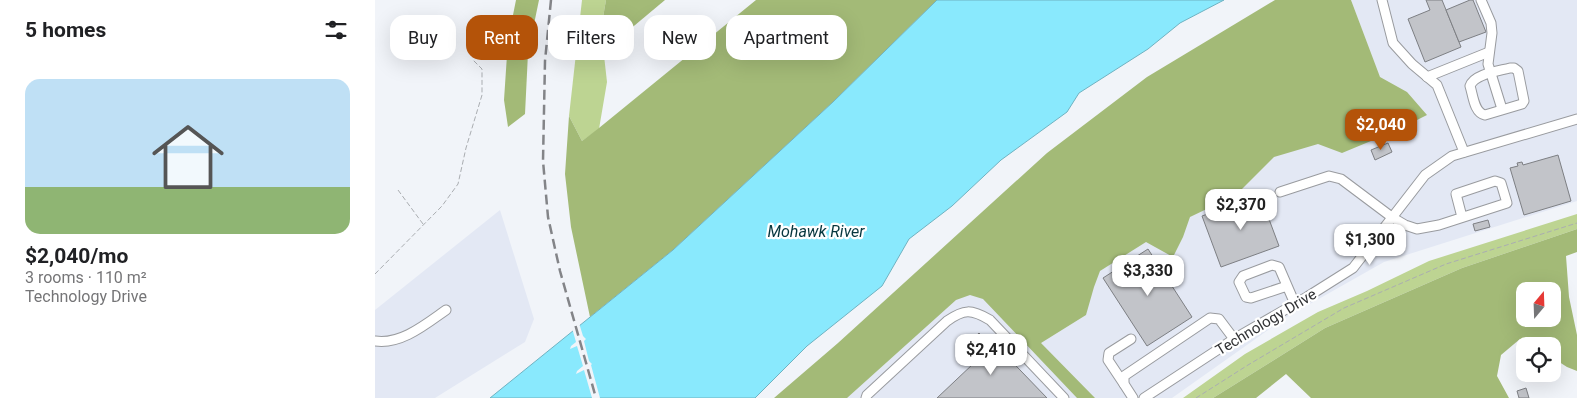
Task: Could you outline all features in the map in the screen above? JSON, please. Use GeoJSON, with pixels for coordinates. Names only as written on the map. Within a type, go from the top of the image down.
{"type":"FeatureCollection","features":[{"type":"Feature","properties":{"kind":"street"},"geometry":{"type":"LineString","coordinates":[[1382,0],[1393,43],[1412,64],[1437,85],[1464,152]]}},
{"type":"Feature","properties":{"kind":"street"},"geometry":{"type":"LineString","coordinates":[[1481,0],[1491,23],[1492,33],[1488,64],[1502,109]]}},
{"type":"Feature","properties":{"kind":"street"},"geometry":{"type":"LineString","coordinates":[[1427,76],[1489,52]]}},
{"type":"Feature","properties":{"kind":"street"},"geometry":{"type":"LineString","coordinates":[[1514,68],[1518,72],[1524,101],[1522,104],[1485,115],[1481,114],[1478,111],[1471,86],[1472,82],[1476,79],[1491,73],[1514,68]]}},
{"type":"Feature","properties":{"kind":"street","name":"Technology Drive"},"geometry":{"type":"LineString","coordinates":[[1144,398],[1234,339],[1353,268],[1425,175],[1452,156],[1577,119]]}},
{"type":"Feature","properties":{"kind":"street"},"geometry":{"type":"LineString","coordinates":[[1280,192],[1329,176],[1341,179],[1393,218],[1417,229],[1439,225],[1507,203],[1501,183],[1495,181],[1456,194],[1462,217]]}},
{"type":"Feature","properties":{"kind":"street"},"geometry":{"type":"LineString","coordinates":[[1287,286],[1251,298],[1246,297],[1239,282],[1243,276],[1272,265],[1279,267],[1295,304]]}},
{"type":"Feature","properties":{"kind":"street"},"geometry":{"type":"LineString","coordinates":[[375,342],[386,343],[417,330],[446,310]]}},
{"type":"Feature","properties":{"kind":"street"},"geometry":{"type":"LineString","coordinates":[[866,398],[947,321],[959,313],[965,312],[979,314],[990,320],[1064,398]]}},
{"type":"Feature","properties":{"kind":"street"},"geometry":{"type":"LineString","coordinates":[[1124,384],[1124,376],[1210,318],[1219,318],[1234,339]]}},
{"type":"Feature","properties":{"kind":"street"},"geometry":{"type":"LineString","coordinates":[[1131,339],[1109,353],[1108,360],[1133,398]]}},
{"type":"Feature","properties":{"kind":"path"},"geometry":{"type":"LineString","coordinates":[[375,274],[442,206],[458,184],[466,148],[482,95],[482,69],[473,60]]}},
{"type":"Feature","properties":{"kind":"path"},"geometry":{"type":"LineString","coordinates":[[398,190],[424,224]]}},
{"type":"Feature","properties":{"kind":"path"},"geometry":{"type":"LineString","coordinates":[[1196,398],[1344,308],[1445,264],[1577,223]]}},
{"type":"Feature","properties":{"kind":"shaded area"},"geometry":{"type":"Polygon","coordinates":[[[1351,0],[1577,0],[1577,201],[1384,262],[1285,318],[1172,398],[828,398],[961,288],[1388,100],[1351,0]]]}},
{"type":"Feature","properties":{"kind":"shaded area"},"geometry":{"type":"Polygon","coordinates":[[[500,210],[534,319],[525,342],[435,398],[375,398],[375,310],[500,210]]]}},
{"type":"Feature","properties":{"kind":"green space"},"geometry":{"type":"Polygon","coordinates":[[[516,0],[539,0],[536,15],[513,15],[516,0]]]}},
{"type":"Feature","properties":{"kind":"green space"},"geometry":{"type":"Polygon","coordinates":[[[582,0],[606,0],[603,15],[580,15],[582,0]]]}},
{"type":"Feature","properties":{"kind":"green space"},"geometry":{"type":"Polygon","coordinates":[[[606,0],[665,0],[647,15],[644,15],[644,18],[634,26],[634,15],[603,15],[606,0]]]}},
{"type":"Feature","properties":{"kind":"green space"},"geometry":{"type":"Polygon","coordinates":[[[756,0],[937,0],[833,102],[673,250],[590,317],[571,227],[565,174],[569,116],[582,141],[682,60],[716,60],[716,33],[726,24],[726,60],[847,60],[847,15],[738,15],[756,0]]]}},
{"type":"Feature","properties":{"kind":"green space"},"geometry":{"type":"Polygon","coordinates":[[[1275,0],[1351,0],[1380,77],[1407,92],[1427,115],[1395,131],[1342,153],[1318,144],[1274,157],[1236,195],[1190,217],[1173,257],[1146,242],[1100,271],[1086,315],[1041,343],[1095,398],[1077,398],[983,299],[970,295],[956,300],[847,398],[774,398],[838,343],[1047,153],[1147,77],[1275,0]]]}},
{"type":"Feature","properties":{"kind":"green space"},"geometry":{"type":"Polygon","coordinates":[[[507,60],[528,60],[525,114],[508,127],[504,100],[507,60]]]}},
{"type":"Feature","properties":{"kind":"green space"},"geometry":{"type":"Polygon","coordinates":[[[575,60],[605,60],[607,82],[599,129],[582,141],[569,116],[575,60]]]}},
{"type":"Feature","properties":{"kind":"green space"},"geometry":{"type":"Polygon","coordinates":[[[1577,214],[1577,229],[1462,268],[1325,328],[1213,398],[1183,398],[1245,354],[1318,312],[1429,261],[1577,214]]]}},
{"type":"Feature","properties":{"kind":"green space"},"geometry":{"type":"Polygon","coordinates":[[[1577,229],[1577,252],[1566,256],[1569,297],[1577,335],[1577,371],[1561,363],[1561,337],[1516,337],[1516,342],[1501,355],[1497,376],[1509,398],[1311,398],[1286,374],[1256,398],[1213,398],[1325,328],[1462,268],[1577,229]]]}},
{"type":"Feature","properties":{"kind":"water","name":"Mohawk River"},"geometry":{"type":"Polygon","coordinates":[[[937,0],[1224,0],[1180,23],[1148,49],[1079,93],[1067,112],[1001,160],[952,206],[909,239],[882,286],[807,346],[755,398],[490,398],[673,250],[833,102],[937,0]]]}},
{"type":"Feature","properties":{"kind":"pier"},"geometry":{"type":"Polygon","coordinates":[[[579,323],[583,336],[586,339],[584,341],[600,398],[592,398],[584,370],[576,374],[583,366],[577,346],[570,349],[576,342],[572,328],[579,323]]]}},
{"type":"Feature","properties":{"kind":"building"},"geometry":{"type":"Polygon","coordinates":[[[1426,0],[1442,0],[1461,47],[1425,62],[1408,19],[1430,10],[1426,0]]]}},
{"type":"Feature","properties":{"kind":"building"},"geometry":{"type":"Polygon","coordinates":[[[1473,0],[1486,32],[1459,42],[1446,10],[1473,0]]]}},
{"type":"Feature","properties":{"kind":"building"},"geometry":{"type":"Polygon","coordinates":[[[1388,143],[1392,152],[1375,160],[1371,150],[1388,143]]]}},
{"type":"Feature","properties":{"kind":"building"},"geometry":{"type":"Polygon","coordinates":[[[1558,155],[1571,201],[1524,215],[1510,168],[1518,166],[1517,163],[1522,162],[1523,165],[1558,155]]]}},
{"type":"Feature","properties":{"kind":"building"},"geometry":{"type":"Polygon","coordinates":[[[1260,195],[1279,246],[1221,267],[1202,216],[1260,195]]]}},
{"type":"Feature","properties":{"kind":"building"},"geometry":{"type":"Polygon","coordinates":[[[1488,220],[1490,227],[1475,231],[1473,224],[1488,220]]]}},
{"type":"Feature","properties":{"kind":"building"},"geometry":{"type":"Polygon","coordinates":[[[1148,249],[1192,317],[1147,346],[1103,278],[1148,249]]]}},
{"type":"Feature","properties":{"kind":"building"},"geometry":{"type":"Polygon","coordinates":[[[979,333],[991,346],[994,343],[1047,398],[937,398],[974,363],[961,350],[979,333]]]}},
{"type":"Feature","properties":{"kind":"building"},"geometry":{"type":"Polygon","coordinates":[[[1526,388],[1529,398],[1519,398],[1517,391],[1526,388]]]}},
{"type":"Feature","properties":{"kind":"railway"},"geometry":{"type":"LineString","coordinates":[[551,0],[545,61],[543,161],[548,217],[560,271],[596,398]]}}]}
